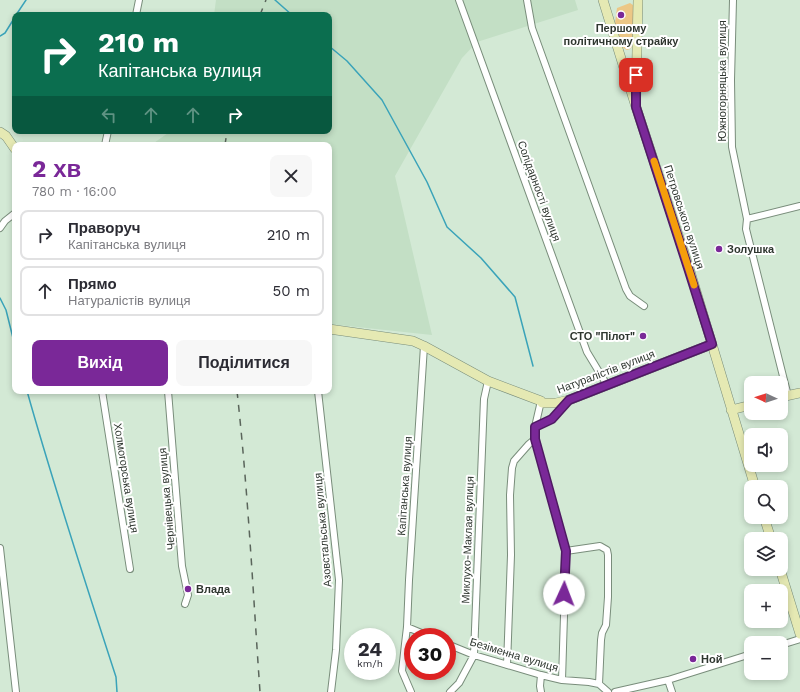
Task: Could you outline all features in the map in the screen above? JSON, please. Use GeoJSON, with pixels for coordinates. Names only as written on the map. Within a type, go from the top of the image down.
{"type":"FeatureCollection","features":[{"type":"Feature","properties":{"kind":"main road","name":"Петровського вулиця"},"geometry":{"type":"LineString","coordinates":[[603,0],[712,344],[753,480]]}},
{"type":"Feature","properties":{"kind":"main road"},"geometry":{"type":"LineString","coordinates":[[636,107],[638,0]]}},
{"type":"Feature","properties":{"kind":"main road"},"geometry":{"type":"LineString","coordinates":[[0,132],[6,136],[12,145]]}},
{"type":"Feature","properties":{"kind":"main road","name":"Натуралістів вулиця"},"geometry":{"type":"LineString","coordinates":[[332,329],[413,341],[488,381],[541,401],[542,403],[556,403],[569,400],[712,344]]}},
{"type":"Feature","properties":{"kind":"main road"},"geometry":{"type":"LineString","coordinates":[[788,396],[800,393]]}},
{"type":"Feature","properties":{"kind":"main road"},"geometry":{"type":"LineString","coordinates":[[731,410],[744,407]]}},
{"type":"Feature","properties":{"kind":"main road"},"geometry":{"type":"LineString","coordinates":[[782,576],[800,634]]}},
{"type":"Feature","properties":{"kind":"street"},"geometry":{"type":"LineString","coordinates":[[137,12],[139,0]]}},
{"type":"Feature","properties":{"kind":"street","name":"Солідарності вулиця"},"geometry":{"type":"LineString","coordinates":[[459,0],[587,352],[607,385]]}},
{"type":"Feature","properties":{"kind":"street"},"geometry":{"type":"LineString","coordinates":[[527,0],[532,28],[626,289],[630,296],[644,306]]}},
{"type":"Feature","properties":{"kind":"street","name":"Южногорняцька вулиця"},"geometry":{"type":"LineString","coordinates":[[733,0],[731,80],[732,147],[747,219],[746,229],[779,376]]}},
{"type":"Feature","properties":{"kind":"street"},"geometry":{"type":"LineString","coordinates":[[747,219],[800,206]]}},
{"type":"Feature","properties":{"kind":"street"},"geometry":{"type":"LineString","coordinates":[[0,228],[12,215]]}},
{"type":"Feature","properties":{"kind":"street","name":"Капітанська вулиця"},"geometry":{"type":"LineString","coordinates":[[411,692],[402,671],[407,627],[424,346]]}},
{"type":"Feature","properties":{"kind":"street","name":"Миклухо-Маклая вулиця"},"geometry":{"type":"LineString","coordinates":[[450,692],[459,683],[474,655],[484,399],[488,381]]}},
{"type":"Feature","properties":{"kind":"street","name":"Холмогорська вулиця"},"geometry":{"type":"LineString","coordinates":[[102,394],[130,569]]}},
{"type":"Feature","properties":{"kind":"street","name":"Чернівецька вулиця"},"geometry":{"type":"LineString","coordinates":[[168,394],[182,566],[188,595],[185,604]]}},
{"type":"Feature","properties":{"kind":"street","name":"Азовстальська вулиця"},"geometry":{"type":"LineString","coordinates":[[318,394],[339,580],[336,650],[331,692]]}},
{"type":"Feature","properties":{"kind":"street"},"geometry":{"type":"LineString","coordinates":[[535,427],[552,419],[569,400]]}},
{"type":"Feature","properties":{"kind":"street"},"geometry":{"type":"LineString","coordinates":[[541,401],[535,427],[535,439],[566,551],[562,680]]}},
{"type":"Feature","properties":{"kind":"street"},"geometry":{"type":"LineString","coordinates":[[507,665],[511,555],[510,495],[512,468],[514,461],[535,439]]}},
{"type":"Feature","properties":{"kind":"street"},"geometry":{"type":"LineString","coordinates":[[566,551],[600,546],[607,550],[608,610],[606,624],[600,640],[599,684],[608,692]]}},
{"type":"Feature","properties":{"kind":"street"},"geometry":{"type":"LineString","coordinates":[[0,548],[16,692]]}},
{"type":"Feature","properties":{"kind":"street"},"geometry":{"type":"LineString","coordinates":[[788,643],[800,639]]}},
{"type":"Feature","properties":{"kind":"street","name":"Безіменна вулиця"},"geometry":{"type":"LineString","coordinates":[[456,648],[474,655],[541,675],[562,680],[599,684]]}},
{"type":"Feature","properties":{"kind":"street"},"geometry":{"type":"LineString","coordinates":[[615,692],[668,680],[744,656]]}},
{"type":"Feature","properties":{"kind":"street"},"geometry":{"type":"LineString","coordinates":[[541,675],[541,692]]}},
{"type":"Feature","properties":{"kind":"street"},"geometry":{"type":"LineString","coordinates":[[668,680],[672,692]]}},
{"type":"Feature","properties":{"kind":"shaded area"},"geometry":{"type":"Polygon","coordinates":[[[216,0],[575,0],[578,10],[477,42],[462,58],[395,176],[432,335],[332,324],[332,142],[155,142],[167,134],[332,134],[332,12],[214,12],[216,0]]]}},
{"type":"Feature","properties":{"kind":"shaded area"},"geometry":{"type":"Polygon","coordinates":[[[630,3],[634,7],[633,46],[627,50],[623,48],[615,23],[617,8],[630,3]]]}},
{"type":"Feature","properties":{"kind":"waterway"},"geometry":{"type":"LineString","coordinates":[[18,12],[26,0]]}},
{"type":"Feature","properties":{"kind":"waterway"},"geometry":{"type":"LineString","coordinates":[[275,0],[289,12]]}},
{"type":"Feature","properties":{"kind":"waterway"},"geometry":{"type":"LineString","coordinates":[[0,36],[5,33],[12,22]]}},
{"type":"Feature","properties":{"kind":"waterway"},"geometry":{"type":"LineString","coordinates":[[332,48],[347,61],[382,100],[427,182],[447,227],[481,258],[515,297],[533,366]]}},
{"type":"Feature","properties":{"kind":"waterway"},"geometry":{"type":"LineString","coordinates":[[0,298],[6,310],[12,334]]}},
{"type":"Feature","properties":{"kind":"waterway"},"geometry":{"type":"LineString","coordinates":[[28,394],[81,570],[116,677],[117,692]]}},
{"type":"Feature","properties":{"kind":"railway"},"geometry":{"type":"LineString","coordinates":[[261,12],[266,0]]}},
{"type":"Feature","properties":{"kind":"railway"},"geometry":{"type":"LineString","coordinates":[[225,142],[227,134]]}},
{"type":"Feature","properties":{"kind":"railway"},"geometry":{"type":"LineString","coordinates":[[237,394],[247,504],[260,692]]}},
{"type":"Feature","properties":{"kind":"slow traffic"},"geometry":{"type":"LineString","coordinates":[[654,161],[694,285]]}},
{"type":"Feature","properties":{"kind":"place","name":"Першому політичному страйку"},"geometry":{"type":"Point","coordinates":[621,15]}},
{"type":"Feature","properties":{"kind":"place","name":"Золушка"},"geometry":{"type":"Point","coordinates":[719,249]}},
{"type":"Feature","properties":{"kind":"place","name":"СТО \"Пілот\""},"geometry":{"type":"Point","coordinates":[643,336]}},
{"type":"Feature","properties":{"kind":"place","name":"Влада"},"geometry":{"type":"Point","coordinates":[188,589]}},
{"type":"Feature","properties":{"kind":"place","name":"Ной"},"geometry":{"type":"Point","coordinates":[693,659]}},
{"type":"Feature","properties":{"kind":"route"},"geometry":{"type":"LineString","coordinates":[[564,594],[566,551],[535,439],[535,427],[552,419],[569,400],[712,344],[636,107],[636,75]]}}]}
